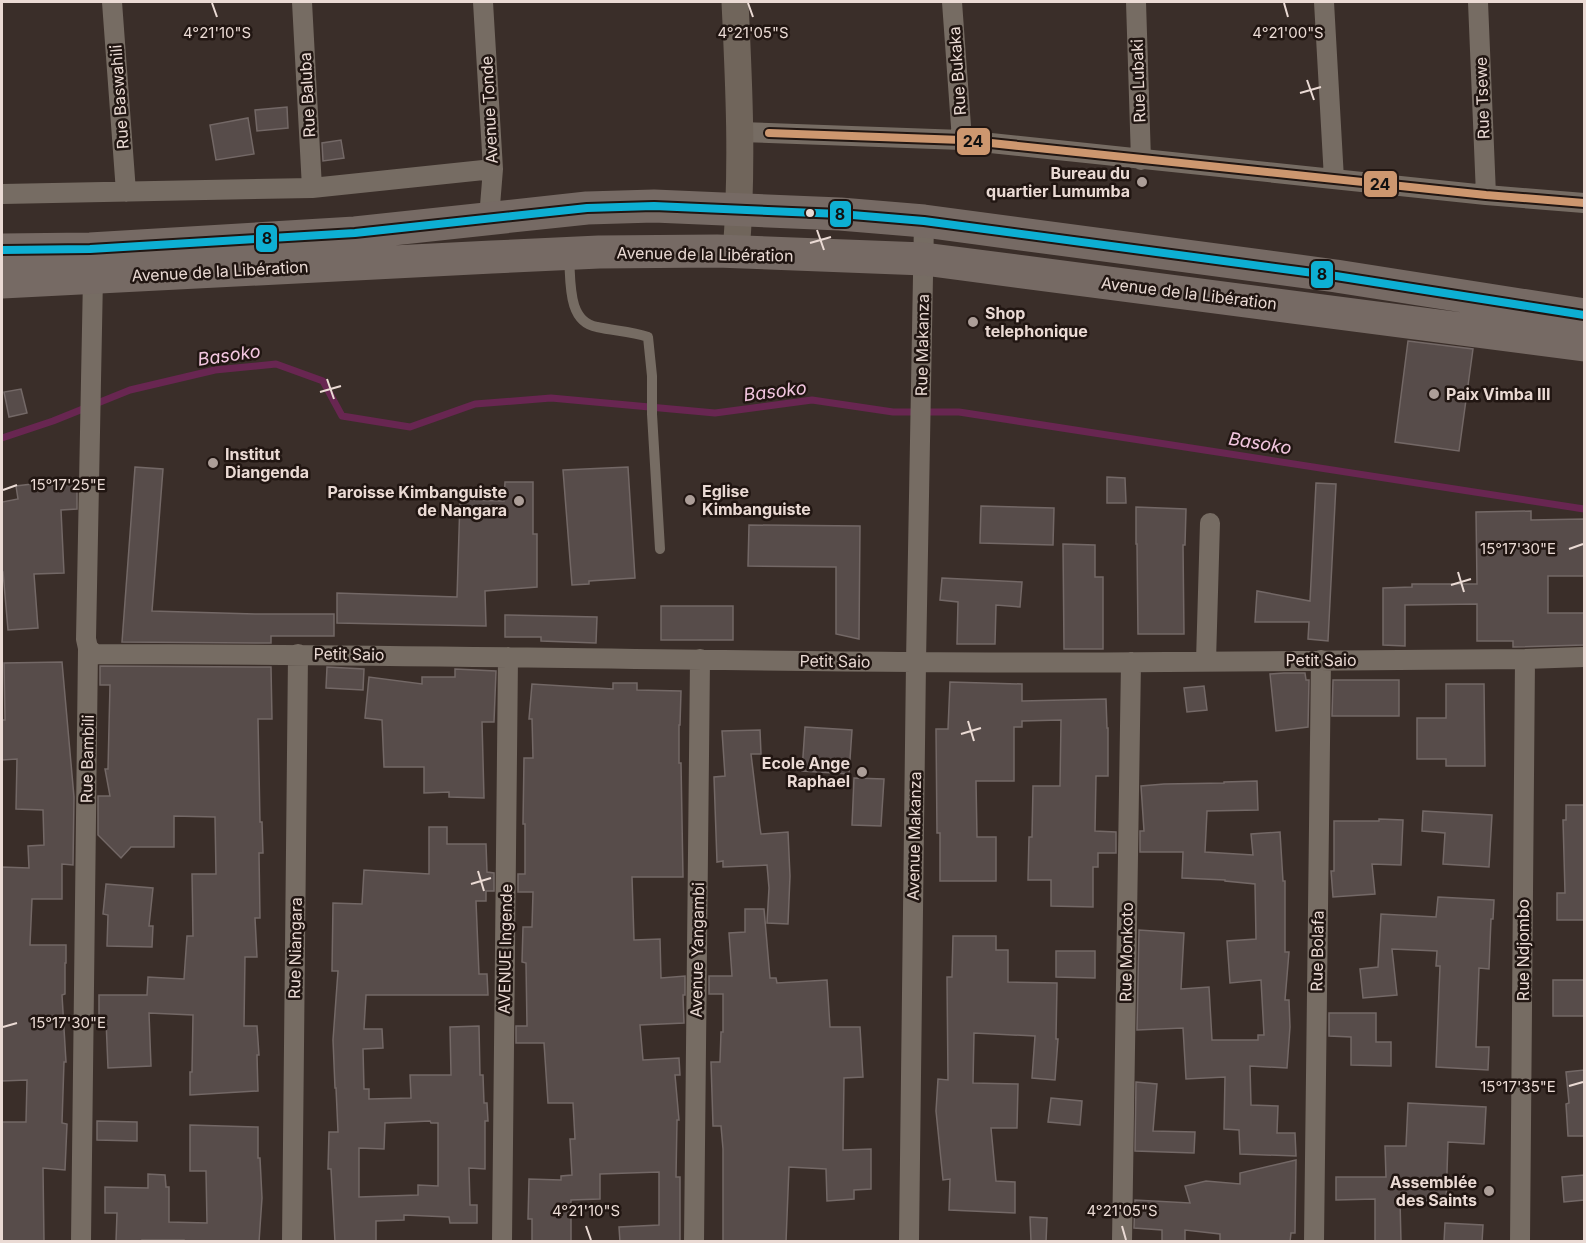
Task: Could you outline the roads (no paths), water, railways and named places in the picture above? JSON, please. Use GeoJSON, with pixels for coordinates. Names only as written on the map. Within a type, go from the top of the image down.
{"type":"FeatureCollection","features":[{"type":"Feature","properties":{"kind":"highway","name":"Avenue de la Libération"},"geometry":{"type":"LineString","coordinates":[[2,250],[90,249],[355,232],[587,208],[643,207],[840,214],[924,221],[1336,276],[1584,315]]}},
{"type":"Feature","properties":{"kind":"highway","name":"Avenue de la Libération"},"geometry":{"type":"LineString","coordinates":[[2,282],[568,254],[717,251],[924,260],[1584,345]]}},
{"type":"Feature","properties":{"kind":"street","name":"Rue Baswahili"},"geometry":{"type":"LineString","coordinates":[[112,2],[126,192]]}},
{"type":"Feature","properties":{"kind":"street","name":"Rue Baluba"},"geometry":{"type":"LineString","coordinates":[[302,2],[312,188]]}},
{"type":"Feature","properties":{"kind":"street","name":"Avenue Tonde"},"geometry":{"type":"LineString","coordinates":[[483,2],[493,170],[489,218]]}},
{"type":"Feature","properties":{"kind":"street"},"geometry":{"type":"LineString","coordinates":[[735,2],[740,132],[740,211],[736,253]]}},
{"type":"Feature","properties":{"kind":"street","name":"Rue Bukaka"},"geometry":{"type":"LineString","coordinates":[[952,2],[962,140]]}},
{"type":"Feature","properties":{"kind":"street","name":"Rue Lubaki"},"geometry":{"type":"LineString","coordinates":[[1136,2],[1141,160]]}},
{"type":"Feature","properties":{"kind":"street"},"geometry":{"type":"LineString","coordinates":[[1324,2],[1334,179]]}},
{"type":"Feature","properties":{"kind":"street","name":"Rue Tsewe"},"geometry":{"type":"LineString","coordinates":[[1478,2],[1485,195]]}},
{"type":"Feature","properties":{"kind":"street"},"geometry":{"type":"LineString","coordinates":[[740,132],[962,140],[1485,195],[1584,203]]}},
{"type":"Feature","properties":{"kind":"street"},"geometry":{"type":"LineString","coordinates":[[2,194],[312,188],[493,170]]}},
{"type":"Feature","properties":{"kind":"street","name":"Rue Makanza"},"geometry":{"type":"LineString","coordinates":[[920,430],[924,221]]}},
{"type":"Feature","properties":{"kind":"street","name":"Rue Bambili"},"geometry":{"type":"LineString","coordinates":[[81,1242],[88,648],[86,639],[93,277]]}},
{"type":"Feature","properties":{"kind":"street","name":"Avenue Makanza"},"geometry":{"type":"LineString","coordinates":[[909,1242],[920,430]]}},
{"type":"Feature","properties":{"kind":"street"},"geometry":{"type":"LineString","coordinates":[[1206,662],[1210,523]]}},
{"type":"Feature","properties":{"kind":"street","name":"Petit Saio"},"geometry":{"type":"LineString","coordinates":[[88,648],[95,654],[298,654],[916,662],[1206,662],[1584,657]]}},
{"type":"Feature","properties":{"kind":"street","name":"Rue Niangara"},"geometry":{"type":"LineString","coordinates":[[292,1242],[298,654]]}},
{"type":"Feature","properties":{"kind":"street","name":"AVENUE Ingende"},"geometry":{"type":"LineString","coordinates":[[502,1242],[508,657]]}},
{"type":"Feature","properties":{"kind":"street","name":"Avenue Yangambi"},"geometry":{"type":"LineString","coordinates":[[694,1242],[700,659]]}},
{"type":"Feature","properties":{"kind":"street","name":"Rue Ndjombo"},"geometry":{"type":"LineString","coordinates":[[1520,1242],[1525,659]]}},
{"type":"Feature","properties":{"kind":"street","name":"Rue Bolafa"},"geometry":{"type":"LineString","coordinates":[[1314,1242],[1321,660]]}},
{"type":"Feature","properties":{"kind":"street","name":"Rue Monkoto"},"geometry":{"type":"LineString","coordinates":[[1122,1242],[1131,662]]}},
{"type":"Feature","properties":{"kind":"lane"},"geometry":{"type":"LineString","coordinates":[[568,254],[573,303],[579,318],[594,327],[635,332],[648,337],[660,549]]}},
{"type":"Feature","properties":{"kind":"waterway","name":"Basoko"},"geometry":{"type":"LineString","coordinates":[[2,438],[53,421],[130,390],[215,370],[276,364],[323,381],[342,416],[410,427],[475,404],[551,398],[715,413],[812,400],[893,412],[959,412],[1584,509]]}},
{"type":"Feature","properties":{"kind":"place","name":"Bureau du quartier Lumumba"},"geometry":{"type":"Point","coordinates":[1142,182]}},
{"type":"Feature","properties":{"kind":"place","name":"Shop telephonique"},"geometry":{"type":"Point","coordinates":[973,322]}},
{"type":"Feature","properties":{"kind":"place","name":"Paix Vimba III"},"geometry":{"type":"Point","coordinates":[1434,394]}},
{"type":"Feature","properties":{"kind":"place","name":"Institut Diangenda"},"geometry":{"type":"Point","coordinates":[213,463]}},
{"type":"Feature","properties":{"kind":"place","name":"Eglise Kimbanguiste"},"geometry":{"type":"Point","coordinates":[690,500]}},
{"type":"Feature","properties":{"kind":"place","name":"Paroisse Kimbanguiste de Nangara"},"geometry":{"type":"Point","coordinates":[519,501]}},
{"type":"Feature","properties":{"kind":"place","name":"Ecole Ange Raphael"},"geometry":{"type":"Point","coordinates":[862,772]}},
{"type":"Feature","properties":{"kind":"place","name":"Assemblée des Saints"},"geometry":{"type":"Point","coordinates":[1489,1191]}}]}
